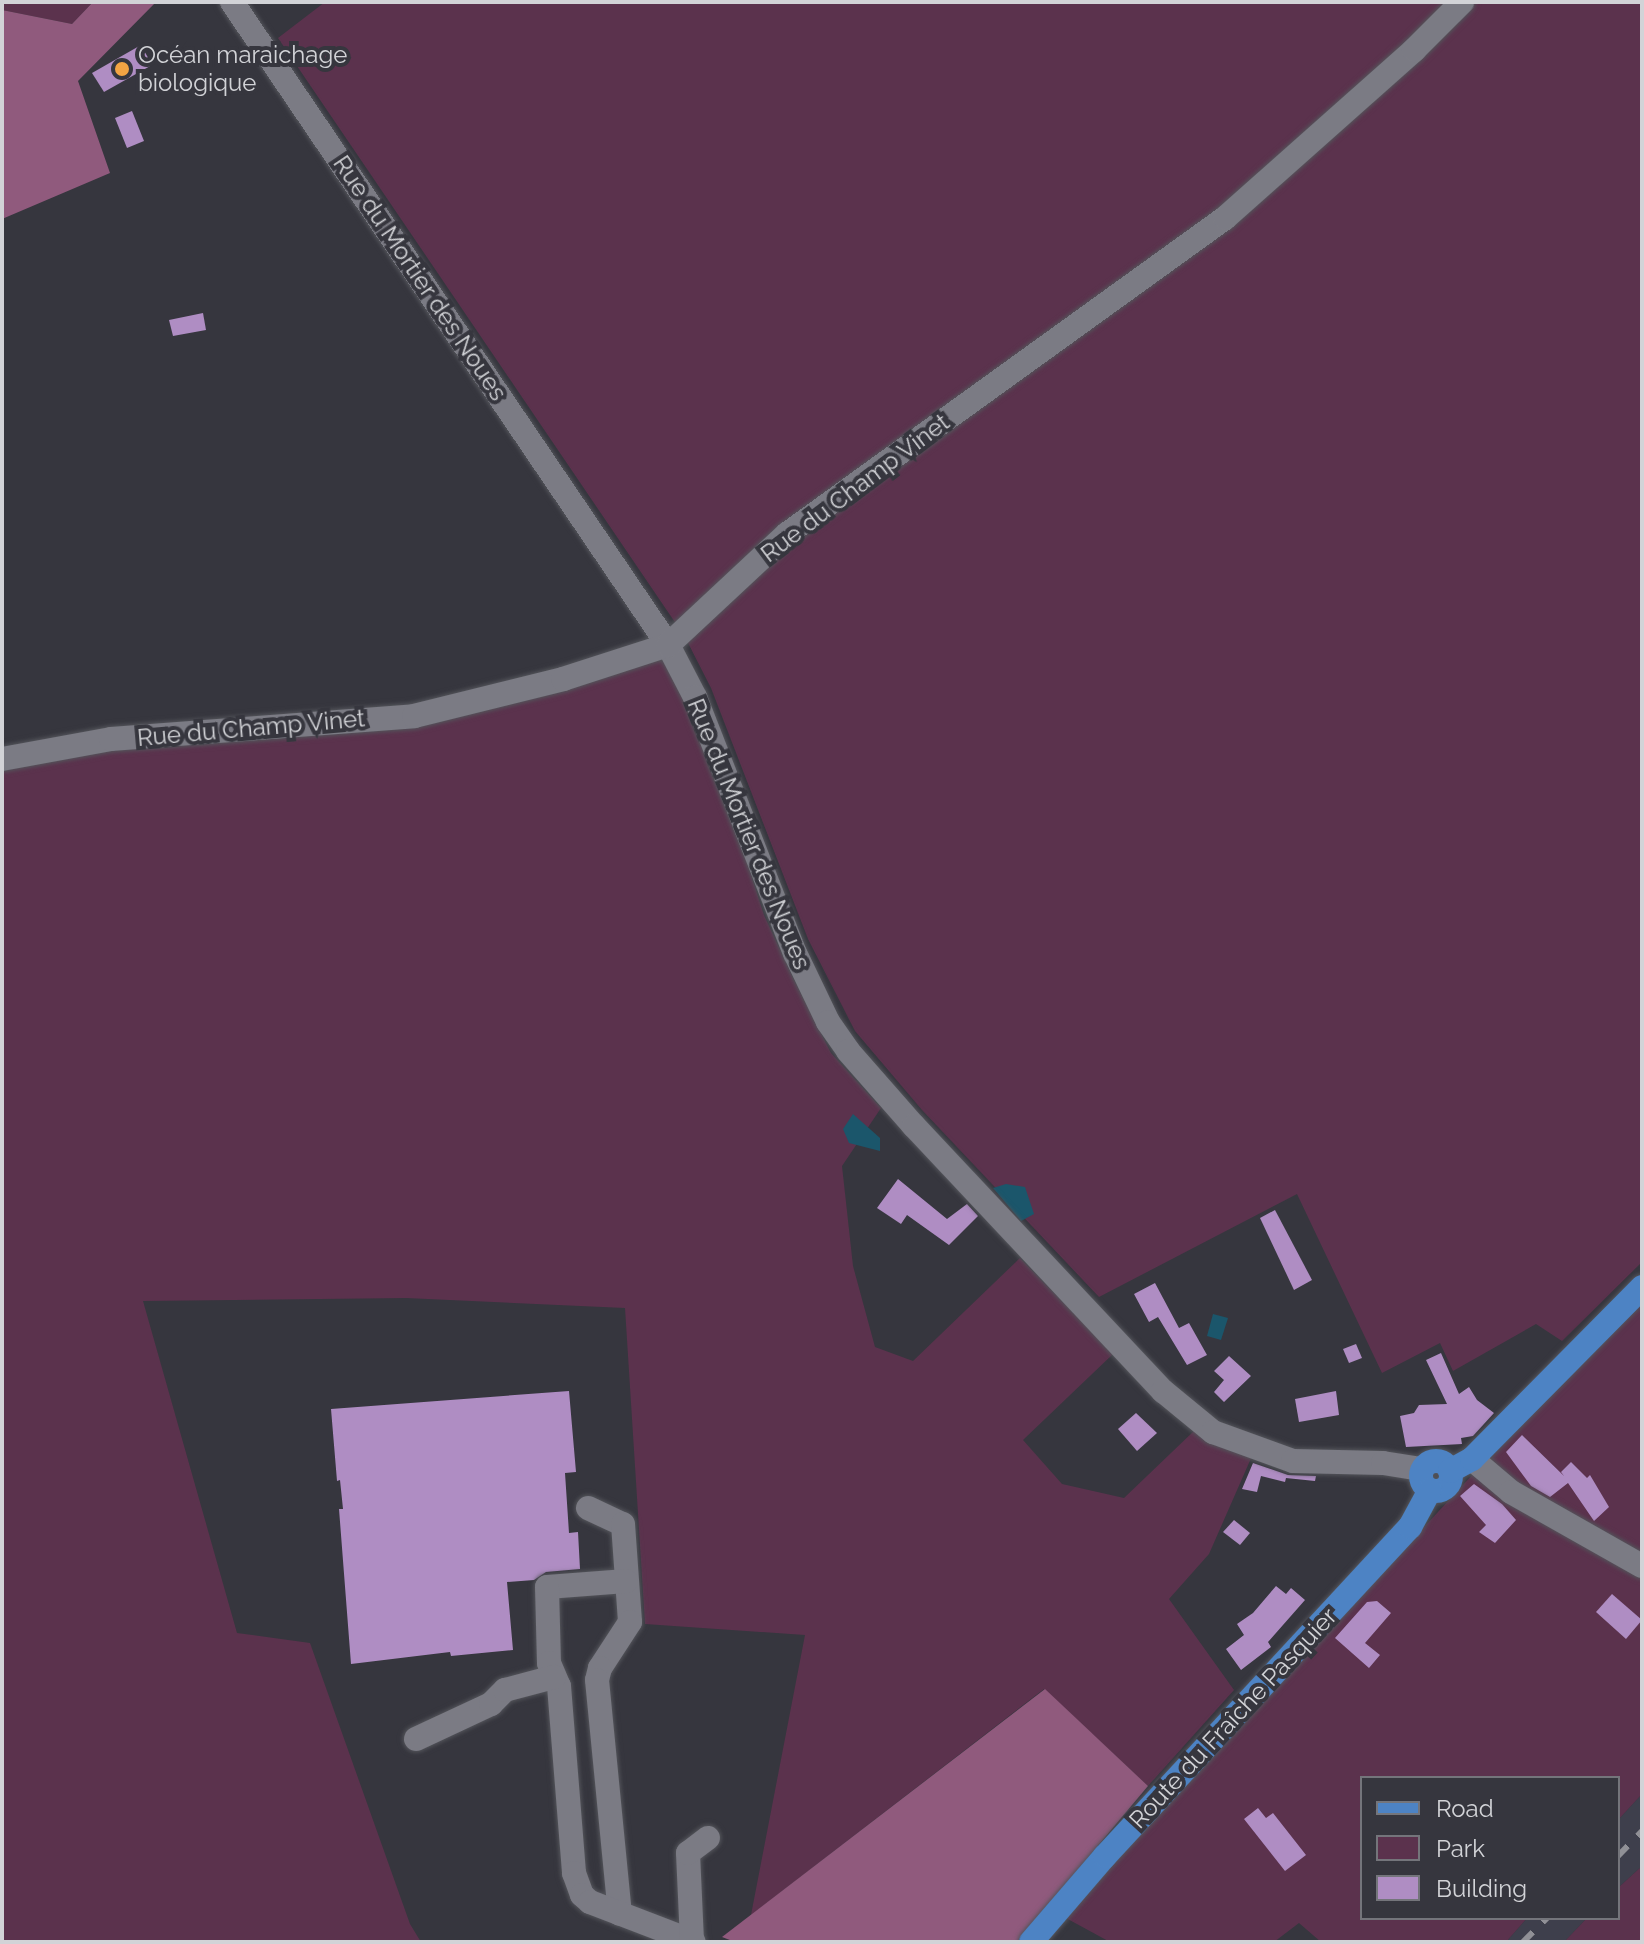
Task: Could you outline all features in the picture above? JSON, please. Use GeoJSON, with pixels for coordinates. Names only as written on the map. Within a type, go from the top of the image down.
{"type":"FeatureCollection","features":[{"type":"Feature","properties":{"kind":"main road"},"geometry":{"type":"LineString","coordinates":[[1472,1459],[1642,1287]]}},
{"type":"Feature","properties":{"kind":"main road","name":"Route du Fraîche Pasquier"},"geometry":{"type":"LineString","coordinates":[[1031,1942],[1115,1845],[1410,1527],[1426,1480],[1444,1490],[1449,1485],[1450,1471],[1472,1459]]}},
{"type":"Feature","properties":{"kind":"street","name":"Rue du Mortier des Noues"},"geometry":{"type":"LineString","coordinates":[[232,2],[668,645],[695,697],[795,953],[828,1022],[848,1051],[914,1126],[1163,1391],[1213,1432],[1293,1461],[1383,1463],[1426,1480]]}},
{"type":"Feature","properties":{"kind":"street","name":"Rue du Champ Vinet"},"geometry":{"type":"LineString","coordinates":[[2,759],[111,739],[414,716],[563,679],[668,645],[787,534],[1225,218],[1414,50],[1462,2]]}},
{"type":"Feature","properties":{"kind":"street"},"geometry":{"type":"LineString","coordinates":[[1472,1459],[1511,1492],[1642,1566]]}},
{"type":"Feature","properties":{"kind":"street"},"geometry":{"type":"LineString","coordinates":[[588,1508],[623,1524],[630,1622],[600,1668],[597,1680],[620,1914]]}},
{"type":"Feature","properties":{"kind":"street"},"geometry":{"type":"LineString","coordinates":[[626,1581],[547,1587],[549,1663],[559,1686],[576,1885],[590,1902],[693,1942],[688,1853],[708,1838]]}},
{"type":"Feature","properties":{"kind":"street"},"geometry":{"type":"LineString","coordinates":[[416,1739],[491,1704],[505,1690],[554,1677]]}},
{"type":"Feature","properties":{"kind":"shaded area"},"geometry":{"type":"Polygon","coordinates":[[[93,2],[156,2],[78,81],[110,173],[2,219],[2,10],[72,24],[93,2]]]}},
{"type":"Feature","properties":{"kind":"shaded area"},"geometry":{"type":"Polygon","coordinates":[[[1045,1689],[1148,1786],[1017,1942],[735,1942],[722,1937],[1045,1689]]]}},
{"type":"Feature","properties":{"kind":"shaded area"},"geometry":{"type":"Polygon","coordinates":[[[1642,1794],[1642,1866],[1620,1886],[1620,1818],[1642,1794]]]}},
{"type":"Feature","properties":{"kind":"shaded area"},"geometry":{"type":"Polygon","coordinates":[[[1525,1920],[1585,1920],[1564,1942],[1506,1942],[1525,1920]]]}},
{"type":"Feature","properties":{"kind":"green space"},"geometry":{"type":"Polygon","coordinates":[[[2,2],[93,2],[72,24],[2,10],[2,2]]]}},
{"type":"Feature","properties":{"kind":"green space"},"geometry":{"type":"Polygon","coordinates":[[[325,2],[1642,2],[1642,1262],[1562,1341],[1536,1324],[1453,1371],[1440,1343],[1382,1373],[1297,1194],[1099,1297],[922,1110],[855,1031],[808,939],[711,688],[685,637],[278,38],[325,2]]]}},
{"type":"Feature","properties":{"kind":"green space"},"geometry":{"type":"Polygon","coordinates":[[[663,659],[686,702],[733,819],[764,915],[794,980],[831,1053],[881,1108],[842,1166],[853,1266],[875,1347],[913,1361],[1020,1258],[1113,1354],[1023,1440],[1062,1484],[1124,1498],[1195,1430],[1252,1456],[1209,1554],[1169,1599],[1234,1690],[1148,1786],[1044,1689],[751,1915],[805,1635],[645,1624],[625,1308],[406,1298],[143,1301],[237,1633],[310,1643],[410,1924],[421,1942],[2,1942],[2,759],[414,716],[663,659]]]}},
{"type":"Feature","properties":{"kind":"green space"},"geometry":{"type":"Polygon","coordinates":[[[1642,1291],[1642,1794],[1620,1818],[1620,1776],[1360,1776],[1360,1920],[1525,1920],[1506,1942],[1321,1942],[1299,1923],[1274,1942],[1110,1942],[1064,1917],[1642,1291]]]}},
{"type":"Feature","properties":{"kind":"green space"},"geometry":{"type":"Polygon","coordinates":[[[1642,1866],[1642,1942],[1564,1942],[1585,1920],[1620,1920],[1620,1886],[1642,1866]]]}},
{"type":"Feature","properties":{"kind":"water"},"geometry":{"type":"Polygon","coordinates":[[[853,1114],[880,1138],[880,1151],[849,1143],[843,1129],[853,1114]]]}},
{"type":"Feature","properties":{"kind":"water"},"geometry":{"type":"Polygon","coordinates":[[[1006,1184],[1025,1187],[1034,1214],[1021,1221],[993,1188],[1006,1184]]]}},
{"type":"Feature","properties":{"kind":"water"},"geometry":{"type":"Polygon","coordinates":[[[1213,1314],[1228,1318],[1221,1340],[1207,1336],[1213,1314]]]}},
{"type":"Feature","properties":{"kind":"building"},"geometry":{"type":"Polygon","coordinates":[[[141,45],[152,65],[104,92],[92,73],[141,45]]]}},
{"type":"Feature","properties":{"kind":"building"},"geometry":{"type":"Polygon","coordinates":[[[132,111],[144,141],[127,148],[115,118],[132,111]]]}},
{"type":"Feature","properties":{"kind":"building"},"geometry":{"type":"Polygon","coordinates":[[[203,313],[206,330],[173,336],[169,320],[203,313]]]}},
{"type":"Feature","properties":{"kind":"building"},"geometry":{"type":"Polygon","coordinates":[[[898,1179],[947,1219],[967,1204],[978,1216],[949,1245],[907,1215],[901,1224],[877,1208],[898,1179]]]}},
{"type":"Feature","properties":{"kind":"building"},"geometry":{"type":"Polygon","coordinates":[[[1275,1210],[1312,1280],[1294,1290],[1260,1218],[1275,1210]]]}},
{"type":"Feature","properties":{"kind":"building"},"geometry":{"type":"Polygon","coordinates":[[[1155,1283],[1179,1328],[1189,1323],[1207,1355],[1187,1365],[1158,1317],[1149,1322],[1134,1294],[1155,1283]]]}},
{"type":"Feature","properties":{"kind":"building"},"geometry":{"type":"Polygon","coordinates":[[[1356,1344],[1362,1358],[1349,1363],[1343,1349],[1356,1344]]]}},
{"type":"Feature","properties":{"kind":"building"},"geometry":{"type":"Polygon","coordinates":[[[1441,1353],[1459,1394],[1469,1387],[1477,1400],[1494,1413],[1473,1436],[1461,1438],[1462,1444],[1406,1447],[1400,1416],[1414,1413],[1419,1405],[1447,1404],[1426,1360],[1441,1353]]]}},
{"type":"Feature","properties":{"kind":"building"},"geometry":{"type":"Polygon","coordinates":[[[1229,1356],[1251,1376],[1224,1402],[1214,1392],[1224,1380],[1214,1371],[1229,1356]]]}},
{"type":"Feature","properties":{"kind":"building"},"geometry":{"type":"Polygon","coordinates":[[[569,1391],[576,1472],[565,1473],[569,1533],[578,1532],[580,1569],[546,1572],[534,1580],[507,1582],[513,1650],[451,1656],[450,1652],[351,1664],[339,1509],[343,1509],[340,1480],[337,1481],[331,1409],[569,1391]]]}},
{"type":"Feature","properties":{"kind":"building"},"geometry":{"type":"Polygon","coordinates":[[[1336,1391],[1339,1415],[1299,1422],[1295,1399],[1336,1391]]]}},
{"type":"Feature","properties":{"kind":"building"},"geometry":{"type":"Polygon","coordinates":[[[1136,1413],[1157,1433],[1137,1451],[1118,1429],[1136,1413]]]}},
{"type":"Feature","properties":{"kind":"building"},"geometry":{"type":"Polygon","coordinates":[[[1522,1435],[1564,1476],[1561,1472],[1571,1462],[1587,1478],[1590,1475],[1609,1507],[1594,1521],[1568,1483],[1550,1497],[1531,1486],[1506,1452],[1522,1435]]]}},
{"type":"Feature","properties":{"kind":"building"},"geometry":{"type":"Polygon","coordinates":[[[1253,1463],[1288,1475],[1316,1476],[1315,1481],[1286,1478],[1285,1482],[1261,1476],[1257,1492],[1242,1489],[1253,1463]]]}},
{"type":"Feature","properties":{"kind":"building"},"geometry":{"type":"Polygon","coordinates":[[[1474,1484],[1502,1504],[1516,1520],[1495,1543],[1479,1532],[1486,1525],[1460,1496],[1474,1484]]]}},
{"type":"Feature","properties":{"kind":"building"},"geometry":{"type":"Polygon","coordinates":[[[1234,1520],[1250,1533],[1240,1545],[1223,1532],[1234,1520]]]}},
{"type":"Feature","properties":{"kind":"building"},"geometry":{"type":"Polygon","coordinates":[[[1276,1586],[1286,1594],[1291,1588],[1305,1600],[1268,1642],[1271,1647],[1241,1670],[1226,1649],[1244,1635],[1237,1624],[1253,1613],[1276,1586]]]}},
{"type":"Feature","properties":{"kind":"building"},"geometry":{"type":"Polygon","coordinates":[[[1612,1594],[1642,1620],[1626,1639],[1596,1612],[1612,1594]]]}},
{"type":"Feature","properties":{"kind":"building"},"geometry":{"type":"Polygon","coordinates":[[[1377,1601],[1391,1613],[1365,1643],[1380,1655],[1369,1668],[1335,1638],[1367,1602],[1377,1601]]]}},
{"type":"Feature","properties":{"kind":"building"},"geometry":{"type":"Polygon","coordinates":[[[1258,1808],[1266,1818],[1273,1813],[1306,1855],[1285,1871],[1244,1819],[1258,1808]]]}},
{"type":"Feature","properties":{"kind":"railway"},"geometry":{"type":"LineString","coordinates":[[1620,1854],[1642,1831]]}},
{"type":"Feature","properties":{"kind":"railway"},"geometry":{"type":"LineString","coordinates":[[1523,1942],[1545,1920]]}},
{"type":"Feature","properties":{"kind":"place","name":"Océan maraichage biologique"},"geometry":{"type":"Point","coordinates":[122,69]}}]}
